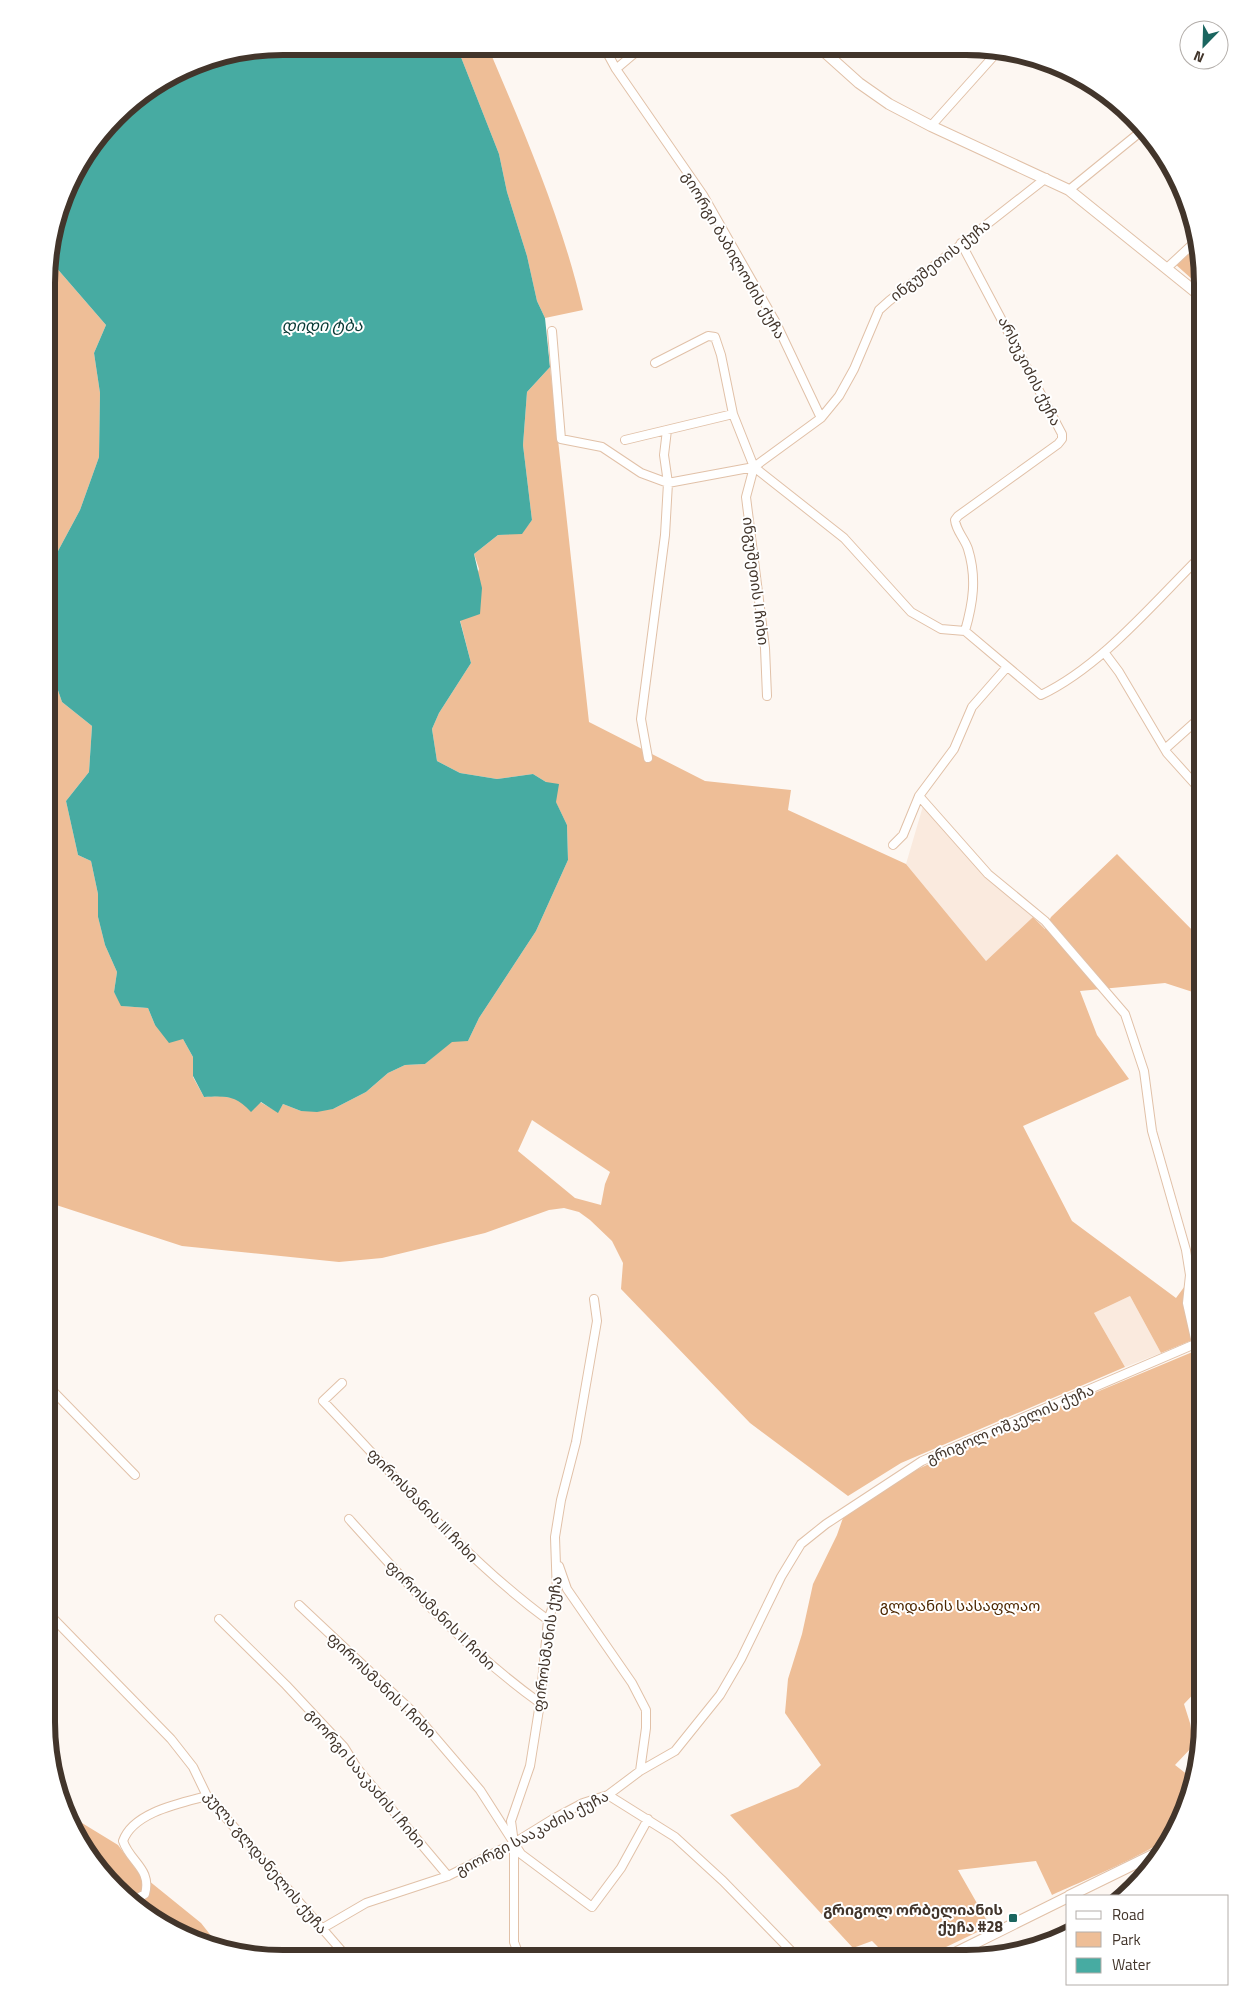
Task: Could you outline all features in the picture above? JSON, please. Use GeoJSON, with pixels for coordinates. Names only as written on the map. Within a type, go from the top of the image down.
{"type":"FeatureCollection","features":[{"type":"Feature","properties":{"kind":"street","name":"გიორგი ბაბილოძის ქუჩა"},"geometry":{"type":"LineString","coordinates":[[608,55],[616,69],[703,195],[776,323],[821,418]]}},
{"type":"Feature","properties":{"kind":"street"},"geometry":{"type":"LineString","coordinates":[[616,69],[633,55]]}},
{"type":"Feature","properties":{"kind":"street"},"geometry":{"type":"LineString","coordinates":[[828,55],[859,83],[889,104],[931,126],[1069,190],[1194,290]]}},
{"type":"Feature","properties":{"kind":"street"},"geometry":{"type":"LineString","coordinates":[[931,126],[993,57]]}},
{"type":"Feature","properties":{"kind":"street"},"geometry":{"type":"LineString","coordinates":[[1069,190],[1137,133]]}},
{"type":"Feature","properties":{"kind":"street","name":"ინგუშეთის ქუჩა"},"geometry":{"type":"LineString","coordinates":[[754,467],[821,418],[839,396],[850,378],[879,310],[961,243],[1046,178]]}},
{"type":"Feature","properties":{"kind":"street","name":"არსუკიძის ქუჩა"},"geometry":{"type":"LineString","coordinates":[[961,243],[1062,434],[1058,444],[955,520],[968,548],[974,576],[974,601],[965,631]]}},
{"type":"Feature","properties":{"kind":"street"},"geometry":{"type":"LineString","coordinates":[[1167,268],[1191,246]]}},
{"type":"Feature","properties":{"kind":"street"},"geometry":{"type":"LineString","coordinates":[[552,331],[561,439],[602,447],[641,473],[668,483],[754,467]]}},
{"type":"Feature","properties":{"kind":"street"},"geometry":{"type":"LineString","coordinates":[[655,363],[708,336],[715,337],[721,355],[732,414],[754,467],[844,538],[911,612],[941,629],[965,631],[1041,695],[1065,684],[1090,666],[1194,563]]}},
{"type":"Feature","properties":{"kind":"street"},"geometry":{"type":"LineString","coordinates":[[625,440],[732,414]]}},
{"type":"Feature","properties":{"kind":"street"},"geometry":{"type":"LineString","coordinates":[[648,758],[641,719],[665,535],[668,483],[664,455],[667,430]]}},
{"type":"Feature","properties":{"kind":"street","name":"ინგუშეთის I ჩიხი"},"geometry":{"type":"LineString","coordinates":[[754,467],[746,497],[765,648],[766,696]]}},
{"type":"Feature","properties":{"kind":"street"},"geometry":{"type":"LineString","coordinates":[[1104,652],[1119,672],[1165,749],[1194,783]]}},
{"type":"Feature","properties":{"kind":"street"},"geometry":{"type":"LineString","coordinates":[[892,845],[903,836],[919,796],[954,750],[972,707],[1007,666]]}},
{"type":"Feature","properties":{"kind":"street"},"geometry":{"type":"LineString","coordinates":[[1165,749],[1194,723]]}},
{"type":"Feature","properties":{"kind":"street"},"geometry":{"type":"LineString","coordinates":[[919,796],[988,874],[1045,921],[1125,1014],[1144,1071],[1152,1130],[1186,1250],[1190,1275],[1187,1303],[1194,1326]]}},
{"type":"Feature","properties":{"kind":"street","name":"ფიროსმანის ქუჩა"},"geometry":{"type":"LineString","coordinates":[[517,1950],[514,1942],[514,1844],[511,1822],[530,1766],[540,1703],[548,1620],[557,1595],[555,1538],[560,1500],[576,1442],[597,1321],[594,1299]]}},
{"type":"Feature","properties":{"kind":"street","name":"გრიგოლ ოშკელის ქუჩა"},"geometry":{"type":"LineString","coordinates":[[826,1524],[922,1461],[1194,1344]]}},
{"type":"Feature","properties":{"kind":"street","name":"ფიროსმანის III ჩიხი"},"geometry":{"type":"LineString","coordinates":[[342,1383],[323,1401],[512,1594],[548,1620]]}},
{"type":"Feature","properties":{"kind":"street"},"geometry":{"type":"LineString","coordinates":[[55,1393],[135,1476]]}},
{"type":"Feature","properties":{"kind":"street","name":"ფიროსმანის II ჩიხი"},"geometry":{"type":"LineString","coordinates":[[349,1519],[429,1606],[500,1674],[540,1703]]}},
{"type":"Feature","properties":{"kind":"street","name":"გიორგი სააკაძის ქუჩა"},"geometry":{"type":"LineString","coordinates":[[323,1928],[366,1903],[448,1876],[514,1844],[560,1815],[584,1803],[608,1795],[640,1771],[675,1751],[720,1695],[741,1659],[781,1578],[801,1544],[826,1524]]}},
{"type":"Feature","properties":{"kind":"street"},"geometry":{"type":"LineString","coordinates":[[557,1560],[567,1589],[632,1683],[646,1710],[646,1728],[640,1771]]}},
{"type":"Feature","properties":{"kind":"street","name":"ფიროსმანის I ჩიხი"},"geometry":{"type":"LineString","coordinates":[[299,1605],[416,1714],[480,1790],[521,1854],[592,1908],[621,1868],[648,1819]]}},
{"type":"Feature","properties":{"kind":"street","name":"გიორგი სააკაძის I ჩიხი"},"geometry":{"type":"LineString","coordinates":[[220,1619],[344,1747],[357,1768],[448,1876]]}},
{"type":"Feature","properties":{"kind":"street","name":"კულა გლდანელის ქუჩა"},"geometry":{"type":"LineString","coordinates":[[55,1620],[172,1738],[193,1767],[207,1796],[340,1950]]}},
{"type":"Feature","properties":{"kind":"street"},"geometry":{"type":"LineString","coordinates":[[608,1795],[675,1837],[703,1862],[790,1950]]}},
{"type":"Feature","properties":{"kind":"street"},"geometry":{"type":"LineString","coordinates":[[138,1898],[145,1894],[148,1883],[143,1870],[125,1848],[122,1841],[125,1833],[131,1827],[161,1809],[207,1796]]}},
{"type":"Feature","properties":{"kind":"street"},"geometry":{"type":"LineString","coordinates":[[1073,1895],[1151,1856]]}},
{"type":"Feature","properties":{"kind":"street"},"geometry":{"type":"LineString","coordinates":[[961,1950],[1066,1898]]}},
{"type":"Feature","properties":{"kind":"shaded area"},"geometry":{"type":"Polygon","coordinates":[[[923,806],[980,869],[1033,917],[986,961],[906,864],[923,806]]]}},
{"type":"Feature","properties":{"kind":"shaded area"},"geometry":{"type":"Polygon","coordinates":[[[1130,1296],[1161,1353],[1125,1367],[1094,1313],[1130,1296]]]}},
{"type":"Feature","properties":{"kind":"green space"},"geometry":{"type":"Polygon","coordinates":[[[460,55],[491,55],[553,209],[583,310],[545,318],[537,301],[527,256],[507,192],[499,154],[460,55]]]}},
{"type":"Feature","properties":{"kind":"green space"},"geometry":{"type":"Polygon","coordinates":[[[1191,248],[1194,281],[1174,263],[1191,248]]]}},
{"type":"Feature","properties":{"kind":"green space"},"geometry":{"type":"Polygon","coordinates":[[[55,266],[106,325],[94,353],[100,393],[99,457],[80,510],[58,551],[55,552],[55,266]]]}},
{"type":"Feature","properties":{"kind":"green space"},"geometry":{"type":"Polygon","coordinates":[[[550,367],[589,722],[705,781],[791,790],[788,810],[906,864],[986,961],[1033,917],[1045,929],[1051,917],[1117,854],[1194,932],[1194,992],[1165,983],[1080,991],[1097,1035],[1129,1079],[1023,1126],[1072,1221],[1176,1298],[1194,1274],[1194,1339],[1161,1353],[1130,1296],[1094,1313],[1125,1367],[901,1463],[848,1496],[750,1423],[621,1289],[623,1263],[612,1241],[579,1212],[564,1208],[549,1210],[485,1233],[382,1258],[339,1262],[182,1246],[55,1205],[55,682],[62,702],[92,726],[89,772],[66,801],[78,855],[91,861],[98,894],[98,917],[105,945],[117,972],[114,992],[122,1006],[148,1008],[155,1025],[183,1039],[193,1057],[193,1077],[204,1097],[220,1096],[260,1102],[278,1112],[283,1104],[301,1111],[333,1109],[366,1092],[388,1073],[405,1065],[425,1064],[452,1041],[468,1041],[479,1018],[536,931],[568,860],[567,825],[546,782],[533,774],[497,779],[460,773],[437,761],[432,729],[439,713],[471,663],[460,620],[479,569],[474,554],[498,535],[522,533],[532,520],[523,445],[527,392],[550,367]],[[532,1120],[518,1151],[575,1198],[601,1205],[605,1184],[610,1172],[532,1120]]]}},
{"type":"Feature","properties":{"kind":"green space","name":"გლდანის სასაფლაო"},"geometry":{"type":"Polygon","coordinates":[[[1194,1351],[1194,1693],[1184,1704],[1190,1723],[1193,1745],[1175,1765],[1188,1775],[1171,1823],[1158,1845],[1153,1848],[1052,1895],[1036,1861],[958,1870],[990,1926],[940,1950],[881,1950],[872,1941],[853,1948],[730,1815],[798,1787],[821,1765],[785,1713],[788,1679],[802,1634],[813,1584],[837,1535],[844,1515],[916,1470],[972,1444],[1194,1351]]]}},
{"type":"Feature","properties":{"kind":"green space"},"geometry":{"type":"Polygon","coordinates":[[[77,1820],[118,1845],[138,1872],[201,1923],[214,1939],[182,1927],[144,1903],[102,1861],[77,1820]]]}},
{"type":"Feature","properties":{"kind":"water","name":"დიდი ტბა"},"geometry":{"type":"Polygon","coordinates":[[[268,55],[460,55],[499,154],[507,192],[527,256],[537,301],[545,318],[550,367],[527,392],[523,445],[532,520],[522,534],[498,535],[474,554],[482,588],[480,614],[460,621],[471,663],[439,713],[432,729],[437,761],[460,773],[497,779],[533,774],[546,782],[559,784],[556,802],[567,825],[568,860],[536,931],[479,1018],[468,1041],[452,1042],[425,1064],[405,1065],[388,1073],[366,1092],[333,1109],[317,1112],[301,1111],[283,1104],[278,1113],[261,1102],[251,1112],[240,1102],[230,1098],[204,1097],[193,1076],[193,1057],[183,1039],[169,1043],[155,1025],[148,1008],[121,1006],[114,992],[117,972],[105,945],[98,917],[98,894],[91,861],[78,855],[66,801],[89,772],[92,726],[62,702],[55,682],[55,552],[58,551],[80,510],[99,457],[100,393],[94,353],[106,325],[55,266],[59,238],[72,196],[93,156],[122,122],[144,102],[182,78],[238,59],[268,55]]]}},
{"type":"Feature","properties":{"kind":"place","name":"გრიგოლ ორბელიანის ქუჩა #28"},"geometry":{"type":"Point","coordinates":[1013,1918]}}]}
